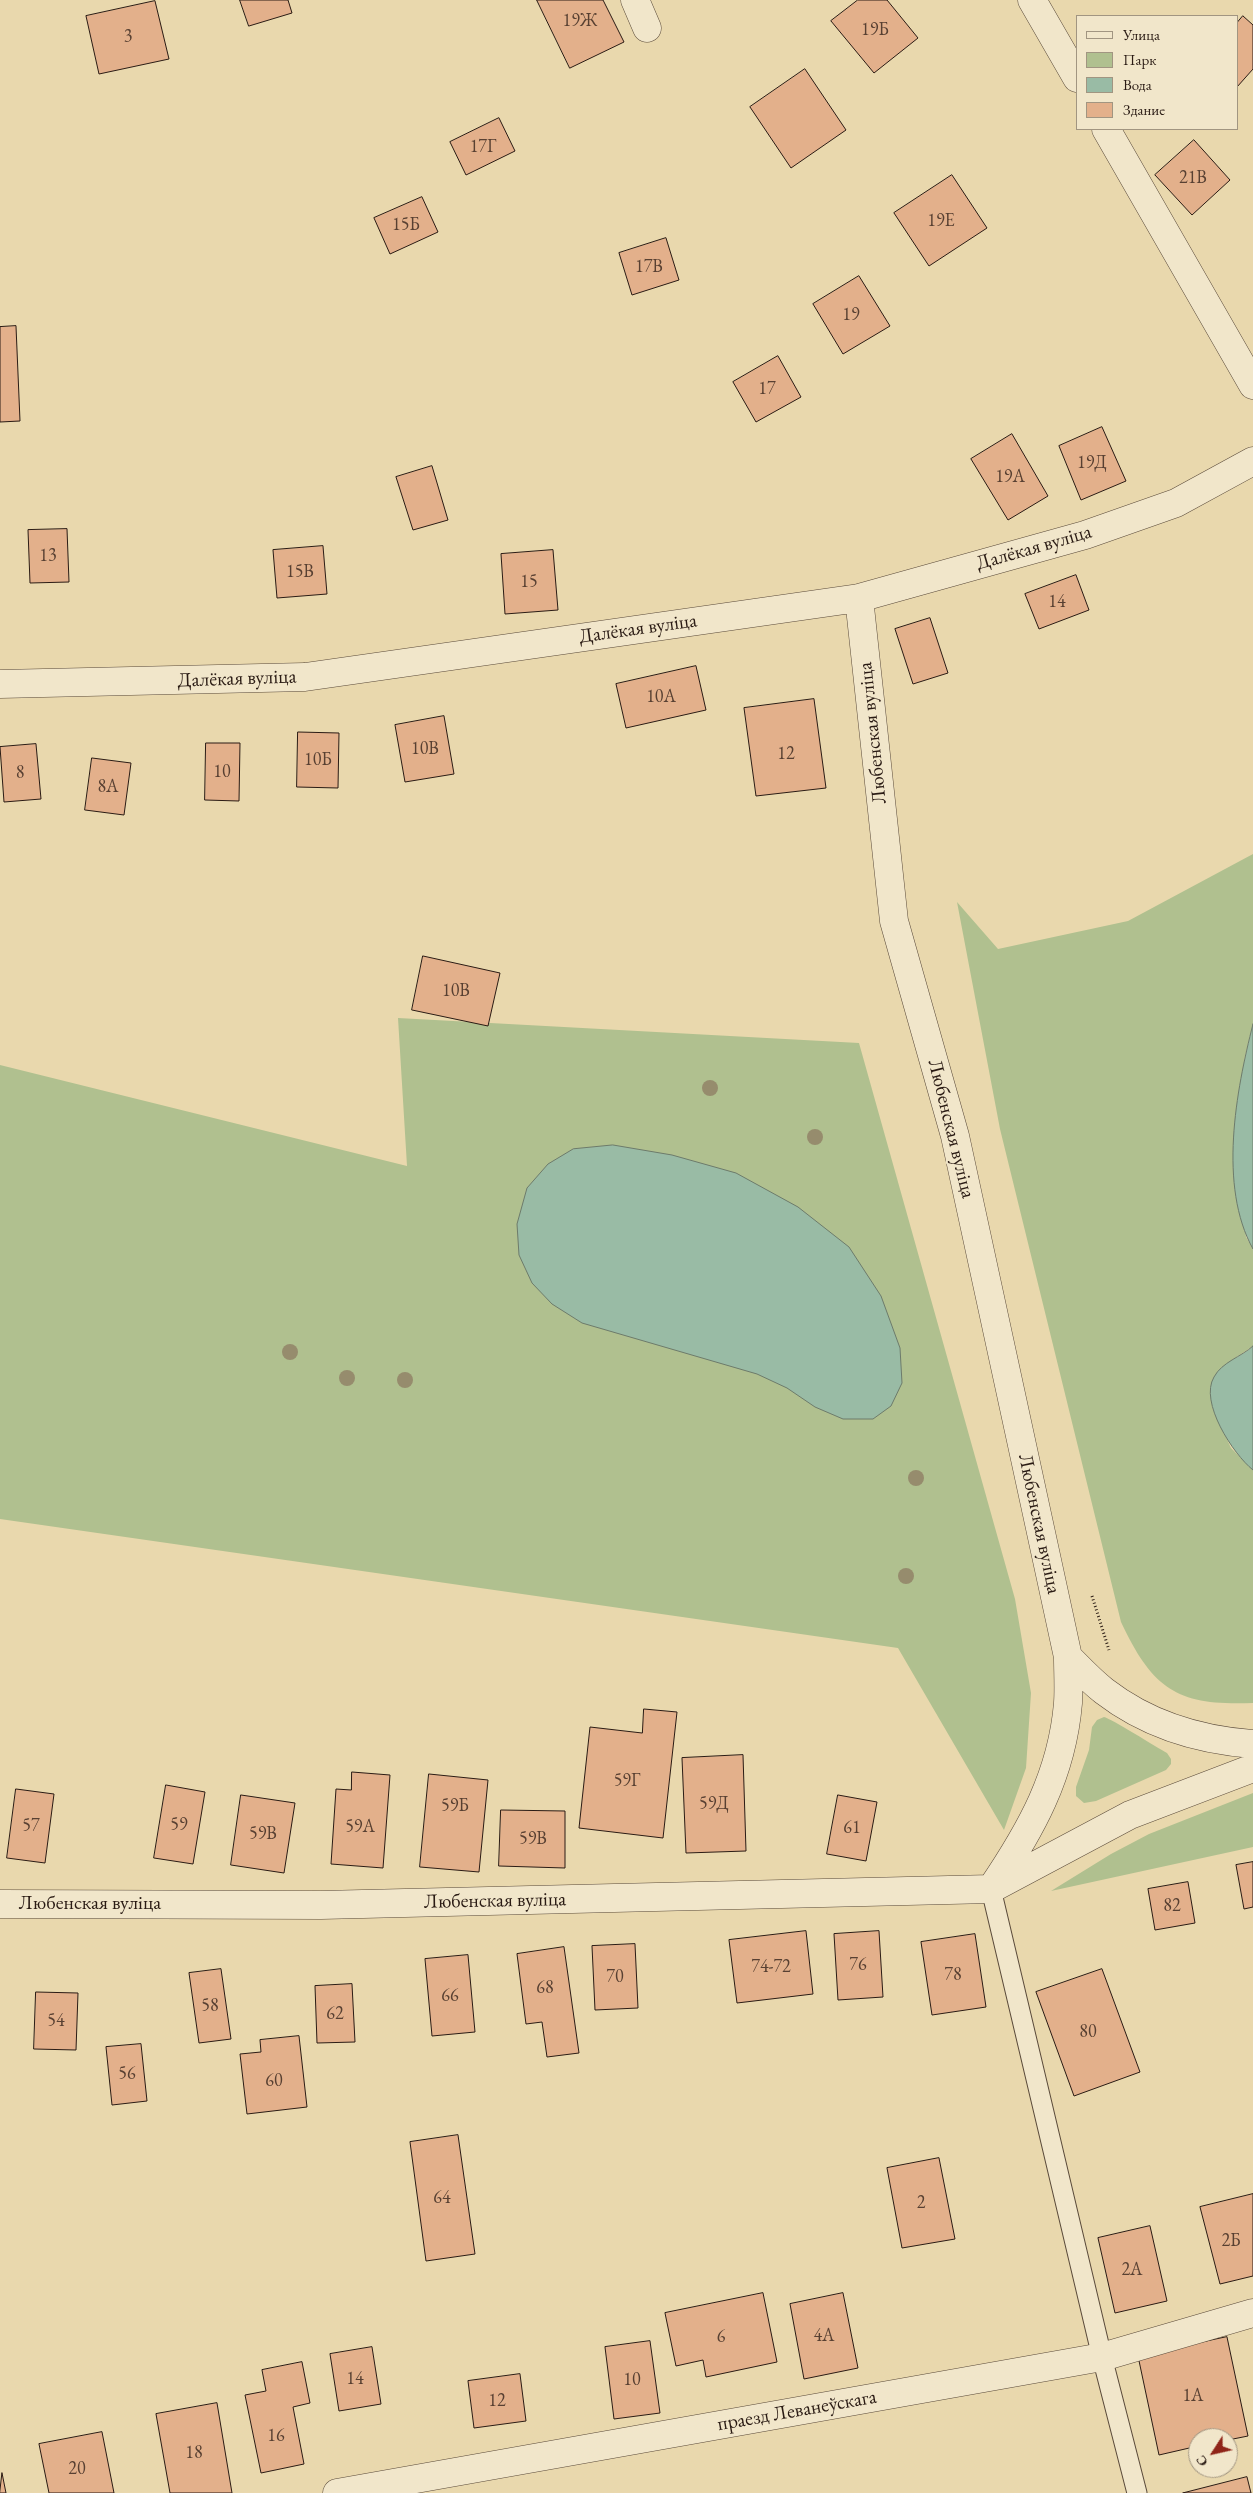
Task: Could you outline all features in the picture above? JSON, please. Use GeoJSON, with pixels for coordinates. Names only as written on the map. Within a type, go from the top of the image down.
{"type":"FeatureCollection","features":[{"type":"Feature","properties":{"kind":"street"},"geometry":{"type":"LineString","coordinates":[[635,0],[647,28]]}},
{"type":"Feature","properties":{"kind":"street"},"geometry":{"type":"LineString","coordinates":[[1032,0],[1076,76]]}},
{"type":"Feature","properties":{"kind":"street"},"geometry":{"type":"LineString","coordinates":[[1107,130],[1253,385]]}},
{"type":"Feature","properties":{"kind":"street","name":"Далёкая вуліца"},"geometry":{"type":"LineString","coordinates":[[0,684],[305,678],[859,598],[1104,528],[1176,503],[1253,461]]}},
{"type":"Feature","properties":{"kind":"street","name":"Любенская вуліца"},"geometry":{"type":"LineString","coordinates":[[859,598],[894,921],[956,1136],[1068,1657],[1068,1702],[1063,1739],[1054,1774],[1036,1817],[1020,1847],[991,1888]]}},
{"type":"Feature","properties":{"kind":"street"},"geometry":{"type":"LineString","coordinates":[[1068,1657],[1103,1691],[1140,1716],[1180,1732],[1220,1742],[1253,1744]]}},
{"type":"Feature","properties":{"kind":"street","name":"Любенская вуліца"},"geometry":{"type":"LineString","coordinates":[[0,1904],[331,1905],[991,1888],[1130,1815],[1253,1768]]}},
{"type":"Feature","properties":{"kind":"street","name":"праезд Леванеўскага"},"geometry":{"type":"LineString","coordinates":[[337,2493],[1102,2357],[1253,2313]]}},
{"type":"Feature","properties":{"kind":"lane"},"geometry":{"type":"LineString","coordinates":[[991,1888],[1102,2357],[1137,2493]]}},
{"type":"Feature","properties":{"kind":"path"},"geometry":{"type":"LineString","coordinates":[[1090,1590],[1110,1651]]}},
{"type":"Feature","properties":{"kind":"green space"},"geometry":{"type":"Polygon","coordinates":[[[1253,854],[1253,1024],[1245,1056],[1235,1128],[1246,1237],[1253,1249],[1253,1346],[1232,1360],[1213,1409],[1231,1448],[1253,1470],[1253,1703],[1227,1703],[1187,1697],[1171,1689],[1157,1678],[1145,1664],[1121,1622],[1000,1129],[957,902],[998,949],[1128,921],[1253,854]]]}},
{"type":"Feature","properties":{"kind":"green space"},"geometry":{"type":"Polygon","coordinates":[[[398,1018],[859,1043],[1015,1599],[1031,1693],[1026,1768],[1004,1830],[898,1648],[0,1519],[0,1065],[407,1166],[398,1018]]]}},
{"type":"Feature","properties":{"kind":"green space"},"geometry":{"type":"Polygon","coordinates":[[[1104,1717],[1167,1753],[1171,1759],[1171,1764],[1166,1770],[1096,1801],[1084,1803],[1076,1796],[1076,1787],[1089,1750],[1092,1727],[1097,1720],[1104,1717]]]}},
{"type":"Feature","properties":{"kind":"green space"},"geometry":{"type":"Polygon","coordinates":[[[1253,1793],[1253,1847],[1051,1891],[1111,1854],[1149,1834],[1253,1793]]]}},
{"type":"Feature","properties":{"kind":"water"},"geometry":{"type":"Polygon","coordinates":[[[1253,1024],[1253,1249],[1242,1224],[1236,1197],[1233,1168],[1236,1108],[1253,1024]]]}},
{"type":"Feature","properties":{"kind":"water"},"geometry":{"type":"Polygon","coordinates":[[[613,1145],[672,1155],[736,1173],[798,1207],[849,1247],[881,1296],[900,1348],[902,1383],[891,1406],[873,1419],[843,1419],[815,1407],[787,1388],[757,1374],[582,1323],[552,1304],[532,1283],[519,1255],[517,1224],[527,1188],[548,1164],[573,1149],[613,1145]]]}},
{"type":"Feature","properties":{"kind":"water"},"geometry":{"type":"Polygon","coordinates":[[[1253,1346],[1253,1470],[1236,1452],[1220,1427],[1211,1400],[1211,1388],[1214,1377],[1222,1367],[1253,1346]]]}},
{"type":"Feature","properties":{"kind":"building"},"geometry":{"type":"Polygon","coordinates":[[[240,0],[288,0],[292,13],[249,26],[240,0]]]}},
{"type":"Feature","properties":{"kind":"building"},"geometry":{"type":"Polygon","coordinates":[[[537,0],[603,0],[624,42],[570,68],[537,0]]]}},
{"type":"Feature","properties":{"kind":"building"},"geometry":{"type":"Polygon","coordinates":[[[858,0],[887,0],[918,38],[874,73],[831,21],[858,0]]]}},
{"type":"Feature","properties":{"kind":"building"},"geometry":{"type":"Polygon","coordinates":[[[155,1],[169,59],[99,74],[86,16],[155,1]]]}},
{"type":"Feature","properties":{"kind":"building"},"geometry":{"type":"Polygon","coordinates":[[[1243,16],[1253,25],[1253,69],[1238,86],[1238,22],[1243,16]]]}},
{"type":"Feature","properties":{"kind":"building"},"geometry":{"type":"Polygon","coordinates":[[[805,69],[846,130],[791,168],[750,107],[805,69]]]}},
{"type":"Feature","properties":{"kind":"building"},"geometry":{"type":"Polygon","coordinates":[[[499,118],[515,151],[466,175],[450,142],[499,118]]]}},
{"type":"Feature","properties":{"kind":"building"},"geometry":{"type":"Polygon","coordinates":[[[1194,140],[1230,180],[1192,215],[1155,175],[1194,140]]]}},
{"type":"Feature","properties":{"kind":"building"},"geometry":{"type":"Polygon","coordinates":[[[952,175],[987,228],[929,266],[894,213],[952,175]]]}},
{"type":"Feature","properties":{"kind":"building"},"geometry":{"type":"Polygon","coordinates":[[[422,197],[438,232],[390,254],[374,218],[422,197]]]}},
{"type":"Feature","properties":{"kind":"building"},"geometry":{"type":"Polygon","coordinates":[[[666,238],[679,280],[632,295],[619,253],[666,238]]]}},
{"type":"Feature","properties":{"kind":"building"},"geometry":{"type":"Polygon","coordinates":[[[859,276],[890,326],[843,354],[813,304],[859,276]]]}},
{"type":"Feature","properties":{"kind":"building"},"geometry":{"type":"Polygon","coordinates":[[[16,326],[20,421],[0,422],[0,327],[16,326]]]}},
{"type":"Feature","properties":{"kind":"building"},"geometry":{"type":"Polygon","coordinates":[[[778,356],[801,397],[756,422],[733,382],[778,356]]]}},
{"type":"Feature","properties":{"kind":"building"},"geometry":{"type":"Polygon","coordinates":[[[1102,427],[1126,481],[1081,500],[1059,446],[1102,427]]]}},
{"type":"Feature","properties":{"kind":"building"},"geometry":{"type":"Polygon","coordinates":[[[1012,434],[1048,496],[1008,520],[971,459],[1012,434]]]}},
{"type":"Feature","properties":{"kind":"building"},"geometry":{"type":"Polygon","coordinates":[[[432,466],[448,520],[413,530],[396,477],[432,466]]]}},
{"type":"Feature","properties":{"kind":"building"},"geometry":{"type":"Polygon","coordinates":[[[67,529],[69,582],[30,583],[28,530],[67,529]]]}},
{"type":"Feature","properties":{"kind":"building"},"geometry":{"type":"Polygon","coordinates":[[[323,546],[327,594],[277,598],[273,550],[323,546]]]}},
{"type":"Feature","properties":{"kind":"building"},"geometry":{"type":"Polygon","coordinates":[[[553,550],[558,610],[505,614],[501,554],[553,550]]]}},
{"type":"Feature","properties":{"kind":"building"},"geometry":{"type":"Polygon","coordinates":[[[1076,575],[1089,610],[1039,629],[1025,594],[1076,575]]]}},
{"type":"Feature","properties":{"kind":"building"},"geometry":{"type":"Polygon","coordinates":[[[930,618],[948,673],[913,684],[895,629],[930,618]]]}},
{"type":"Feature","properties":{"kind":"building"},"geometry":{"type":"Polygon","coordinates":[[[696,666],[706,710],[626,728],[616,684],[696,666]]]}},
{"type":"Feature","properties":{"kind":"building"},"geometry":{"type":"Polygon","coordinates":[[[814,699],[826,788],[756,796],[744,708],[814,699]]]}},
{"type":"Feature","properties":{"kind":"building"},"geometry":{"type":"Polygon","coordinates":[[[444,716],[454,774],[405,782],[395,725],[444,716]]]}},
{"type":"Feature","properties":{"kind":"building"},"geometry":{"type":"Polygon","coordinates":[[[298,732],[339,733],[338,788],[297,787],[298,732]]]}},
{"type":"Feature","properties":{"kind":"building"},"geometry":{"type":"Polygon","coordinates":[[[206,743],[240,743],[239,801],[205,800],[206,743]]]}},
{"type":"Feature","properties":{"kind":"building"},"geometry":{"type":"Polygon","coordinates":[[[36,744],[41,799],[4,802],[0,747],[36,744]]]}},
{"type":"Feature","properties":{"kind":"building"},"geometry":{"type":"Polygon","coordinates":[[[92,758],[131,763],[124,815],[85,810],[92,758]]]}},
{"type":"Feature","properties":{"kind":"building"},"geometry":{"type":"Polygon","coordinates":[[[423,956],[500,973],[488,1026],[412,1010],[423,956]]]}},
{"type":"Feature","properties":{"kind":"building"},"geometry":{"type":"Polygon","coordinates":[[[644,1709],[677,1712],[663,1838],[579,1828],[590,1727],[642,1733],[644,1709]]]}},
{"type":"Feature","properties":{"kind":"building"},"geometry":{"type":"Polygon","coordinates":[[[743,1755],[746,1851],[686,1853],[682,1758],[743,1755]]]}},
{"type":"Feature","properties":{"kind":"building"},"geometry":{"type":"Polygon","coordinates":[[[352,1772],[390,1775],[383,1868],[331,1864],[336,1789],[351,1790],[352,1772]]]}},
{"type":"Feature","properties":{"kind":"building"},"geometry":{"type":"Polygon","coordinates":[[[429,1774],[488,1780],[479,1872],[420,1867],[429,1774]]]}},
{"type":"Feature","properties":{"kind":"building"},"geometry":{"type":"Polygon","coordinates":[[[166,1785],[205,1792],[193,1864],[154,1858],[166,1785]]]}},
{"type":"Feature","properties":{"kind":"building"},"geometry":{"type":"Polygon","coordinates":[[[16,1789],[54,1794],[45,1863],[7,1858],[16,1789]]]}},
{"type":"Feature","properties":{"kind":"building"},"geometry":{"type":"Polygon","coordinates":[[[241,1795],[295,1803],[284,1873],[231,1865],[241,1795]]]}},
{"type":"Feature","properties":{"kind":"building"},"geometry":{"type":"Polygon","coordinates":[[[838,1795],[877,1802],[866,1861],[827,1854],[838,1795]]]}},
{"type":"Feature","properties":{"kind":"building"},"geometry":{"type":"Polygon","coordinates":[[[501,1810],[565,1811],[565,1868],[499,1866],[501,1810]]]}},
{"type":"Feature","properties":{"kind":"building"},"geometry":{"type":"Polygon","coordinates":[[[1253,1862],[1253,1907],[1244,1909],[1236,1865],[1253,1862]]]}},
{"type":"Feature","properties":{"kind":"building"},"geometry":{"type":"Polygon","coordinates":[[[1188,1882],[1195,1923],[1155,1930],[1148,1889],[1188,1882]]]}},
{"type":"Feature","properties":{"kind":"building"},"geometry":{"type":"Polygon","coordinates":[[[806,1931],[813,1994],[737,2003],[729,1940],[806,1931]]]}},
{"type":"Feature","properties":{"kind":"building"},"geometry":{"type":"Polygon","coordinates":[[[879,1931],[883,1997],[838,2000],[834,1934],[879,1931]]]}},
{"type":"Feature","properties":{"kind":"building"},"geometry":{"type":"Polygon","coordinates":[[[975,1934],[986,2007],[932,2015],[921,1942],[975,1934]]]}},
{"type":"Feature","properties":{"kind":"building"},"geometry":{"type":"Polygon","coordinates":[[[635,1944],[638,2008],[595,2010],[592,1946],[635,1944]]]}},
{"type":"Feature","properties":{"kind":"building"},"geometry":{"type":"Polygon","coordinates":[[[564,1947],[579,2053],[547,2057],[542,2022],[526,2024],[517,1954],[564,1947]]]}},
{"type":"Feature","properties":{"kind":"building"},"geometry":{"type":"Polygon","coordinates":[[[468,1955],[475,2032],[432,2036],[425,1959],[468,1955]]]}},
{"type":"Feature","properties":{"kind":"building"},"geometry":{"type":"Polygon","coordinates":[[[221,1969],[231,2039],[199,2043],[189,1973],[221,1969]]]}},
{"type":"Feature","properties":{"kind":"building"},"geometry":{"type":"Polygon","coordinates":[[[1102,1969],[1140,2072],[1074,2096],[1036,1992],[1102,1969]]]}},
{"type":"Feature","properties":{"kind":"building"},"geometry":{"type":"Polygon","coordinates":[[[352,1984],[355,2042],[317,2043],[315,1986],[352,1984]]]}},
{"type":"Feature","properties":{"kind":"building"},"geometry":{"type":"Polygon","coordinates":[[[36,1992],[78,1993],[76,2050],[34,2049],[36,1992]]]}},
{"type":"Feature","properties":{"kind":"building"},"geometry":{"type":"Polygon","coordinates":[[[299,2036],[307,2107],[247,2114],[240,2054],[261,2052],[260,2040],[299,2036]]]}},
{"type":"Feature","properties":{"kind":"building"},"geometry":{"type":"Polygon","coordinates":[[[141,2044],[147,2101],[112,2105],[106,2047],[141,2044]]]}},
{"type":"Feature","properties":{"kind":"building"},"geometry":{"type":"Polygon","coordinates":[[[458,2135],[475,2254],[426,2261],[410,2142],[458,2135]]]}},
{"type":"Feature","properties":{"kind":"building"},"geometry":{"type":"Polygon","coordinates":[[[939,2158],[955,2239],[902,2248],[887,2168],[939,2158]]]}},
{"type":"Feature","properties":{"kind":"building"},"geometry":{"type":"Polygon","coordinates":[[[1253,2194],[1253,2276],[1220,2284],[1200,2207],[1253,2194]]]}},
{"type":"Feature","properties":{"kind":"building"},"geometry":{"type":"Polygon","coordinates":[[[1150,2226],[1167,2301],[1115,2313],[1098,2238],[1150,2226]]]}},
{"type":"Feature","properties":{"kind":"building"},"geometry":{"type":"Polygon","coordinates":[[[763,2293],[777,2362],[706,2377],[703,2360],[676,2366],[665,2313],[763,2293]]]}},
{"type":"Feature","properties":{"kind":"building"},"geometry":{"type":"Polygon","coordinates":[[[843,2293],[858,2368],[804,2379],[790,2304],[843,2293]]]}},
{"type":"Feature","properties":{"kind":"building"},"geometry":{"type":"Polygon","coordinates":[[[1227,2337],[1248,2436],[1238,2438],[1238,2428],[1188,2428],[1188,2448],[1159,2455],[1138,2356],[1227,2337]]]}},
{"type":"Feature","properties":{"kind":"building"},"geometry":{"type":"Polygon","coordinates":[[[650,2341],[660,2413],[614,2419],[605,2347],[650,2341]]]}},
{"type":"Feature","properties":{"kind":"building"},"geometry":{"type":"Polygon","coordinates":[[[372,2347],[381,2404],[339,2411],[330,2354],[372,2347]]]}},
{"type":"Feature","properties":{"kind":"building"},"geometry":{"type":"Polygon","coordinates":[[[302,2362],[310,2403],[293,2407],[304,2464],[261,2473],[245,2395],[266,2391],[262,2370],[302,2362]]]}},
{"type":"Feature","properties":{"kind":"building"},"geometry":{"type":"Polygon","coordinates":[[[520,2374],[526,2421],[474,2428],[468,2381],[520,2374]]]}},
{"type":"Feature","properties":{"kind":"building"},"geometry":{"type":"Polygon","coordinates":[[[217,2403],[232,2493],[170,2493],[156,2414],[217,2403]]]}},
{"type":"Feature","properties":{"kind":"building"},"geometry":{"type":"Polygon","coordinates":[[[102,2432],[114,2493],[49,2493],[39,2444],[102,2432]]]}},
{"type":"Feature","properties":{"kind":"building"},"geometry":{"type":"Polygon","coordinates":[[[2,2473],[6,2493],[0,2493],[2,2473]]]}},
{"type":"Feature","properties":{"kind":"building"},"geometry":{"type":"Polygon","coordinates":[[[1247,2477],[1251,2493],[1183,2493],[1247,2477]]]}}]}
